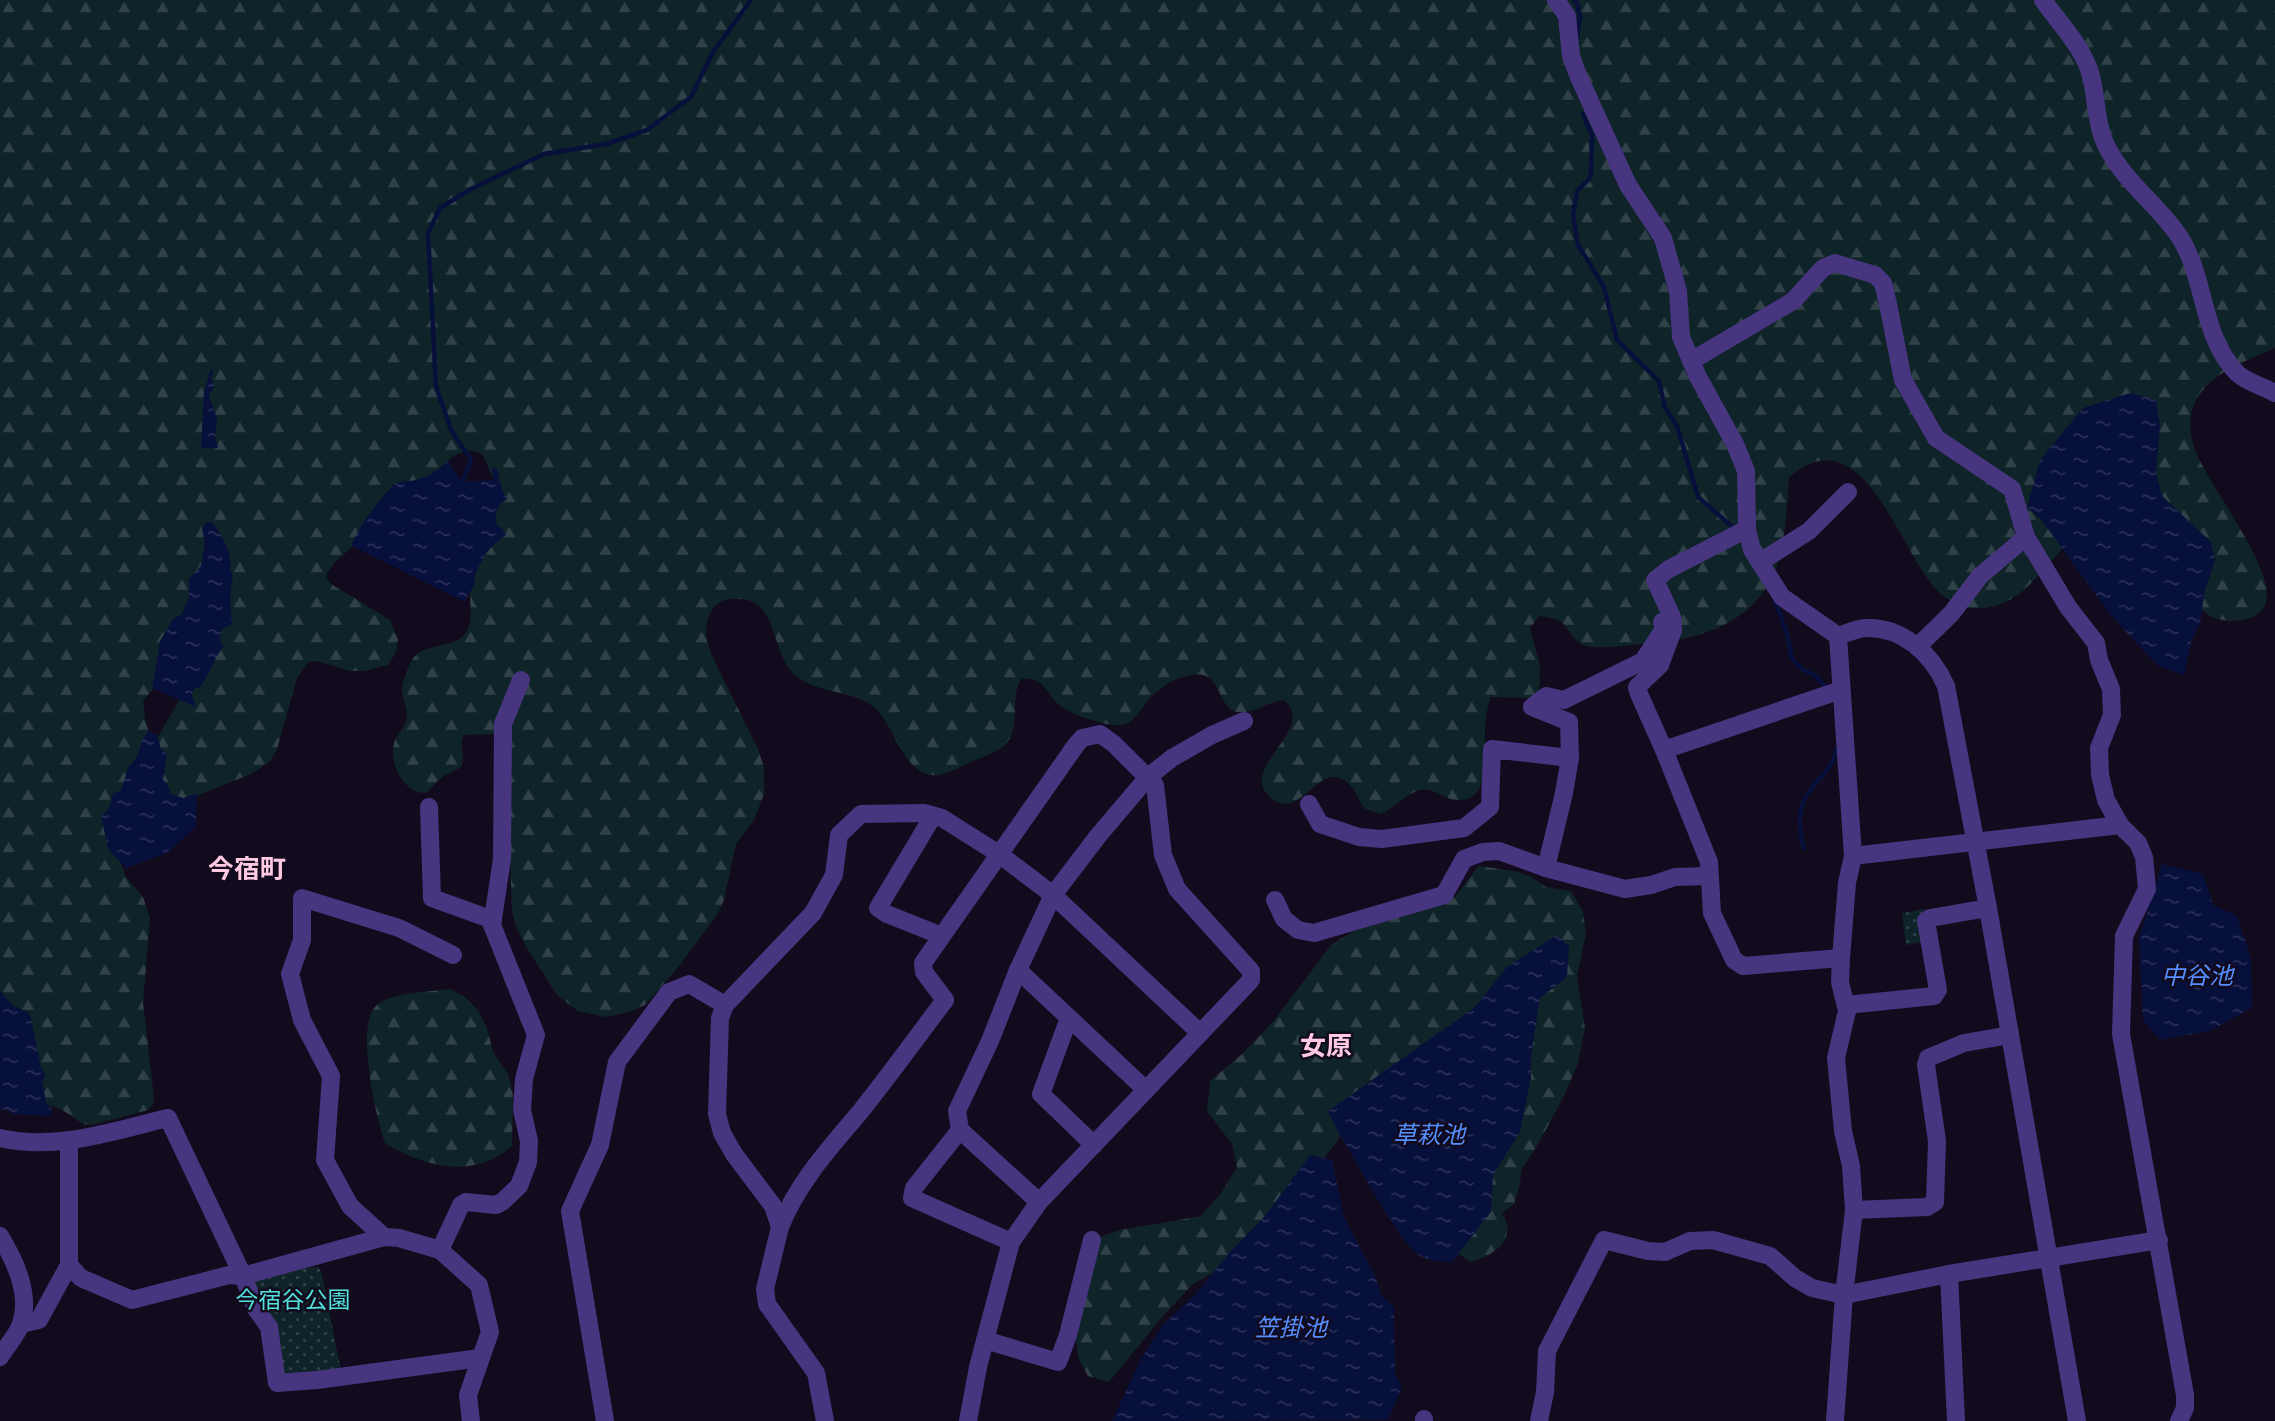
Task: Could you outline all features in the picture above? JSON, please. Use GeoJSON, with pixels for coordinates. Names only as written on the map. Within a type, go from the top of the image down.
{"type":"FeatureCollection","features":[{"type":"Feature","properties":{"kind":"street"},"geometry":{"type":"LineString","coordinates":[[1556,0],[1567,16],[1571,56],[1578,75],[1628,185],[1663,238],[1678,290],[1681,337],[1746,471],[1747,530],[1752,550],[1782,597],[1838,636]]}},
{"type":"Feature","properties":{"kind":"street"},"geometry":{"type":"LineString","coordinates":[[2043,0],[2081,54],[2091,74],[2107,148],[2132,184],[2179,237],[2196,275],[2218,346],[2238,374],[2275,393]]}},
{"type":"Feature","properties":{"kind":"street"},"geometry":{"type":"LineString","coordinates":[[1692,361],[1793,301],[1823,268],[1835,263],[1875,275],[1883,284],[1903,380],[1936,438],[2012,489],[2026,537],[2068,607],[2096,643],[2099,660],[2111,689],[2112,715],[2099,748],[2100,775],[2106,800],[2120,825],[2138,843],[2144,858],[2147,889],[2124,936],[2121,1034],[2185,1395],[2185,1408],[2179,1421]]}},
{"type":"Feature","properties":{"kind":"street"},"geometry":{"type":"LineString","coordinates":[[1760,562],[1809,531],[1848,492]]}},
{"type":"Feature","properties":{"kind":"street"},"geometry":{"type":"LineString","coordinates":[[1546,868],[1570,758],[1569,722],[1532,707],[1546,696],[1564,700],[1643,661],[1664,629],[1650,584],[1669,569],[1747,530]]}},
{"type":"Feature","properties":{"kind":"street"},"geometry":{"type":"LineString","coordinates":[[1918,646],[1951,614],[1980,576],[2026,537]]}},
{"type":"Feature","properties":{"kind":"street"},"geometry":{"type":"LineString","coordinates":[[1655,580],[1672,617],[1672,631],[1660,665],[1637,688],[1709,862],[1712,913],[1734,960],[1743,966],[1841,958]]}},
{"type":"Feature","properties":{"kind":"street"},"geometry":{"type":"LineString","coordinates":[[1838,636],[1862,628],[1884,629],[1918,646],[1939,671],[1946,686],[2077,1421]]}},
{"type":"Feature","properties":{"kind":"street"},"geometry":{"type":"LineString","coordinates":[[1835,1421],[1844,1296],[1854,1210],[1851,1166],[1843,1131],[1836,1058],[1847,1011],[1840,982],[1847,883],[1853,856],[1838,636]]}},
{"type":"Feature","properties":{"kind":"street"},"geometry":{"type":"LineString","coordinates":[[440,1250],[461,1205],[466,1202],[496,1205],[502,1202],[519,1186],[528,1162],[529,1141],[522,1110],[524,1079],[536,1035],[492,925],[502,859],[503,724],[521,680]]}},
{"type":"Feature","properties":{"kind":"street"},"geometry":{"type":"LineString","coordinates":[[1664,750],[1841,690]]}},
{"type":"Feature","properties":{"kind":"street"},"geometry":{"type":"LineString","coordinates":[[1039,1202],[960,1130],[957,1111],[1053,895],[1098,836],[1148,778],[1172,758],[1212,735],[1244,721]]}},
{"type":"Feature","properties":{"kind":"street"},"geometry":{"type":"LineString","coordinates":[[825,1421],[816,1373],[767,1304],[765,1289],[780,1227],[791,1199],[945,1000],[924,972],[923,963],[1082,738],[1100,734],[1114,744],[1155,785],[1163,855],[1177,889],[1251,971],[1251,980],[1039,1202],[1011,1242],[985,1340],[968,1421]]}},
{"type":"Feature","properties":{"kind":"street"},"geometry":{"type":"LineString","coordinates":[[1309,804],[1320,824],[1359,837],[1382,839],[1464,828],[1490,807],[1492,749],[1570,758]]}},
{"type":"Feature","properties":{"kind":"street"},"geometry":{"type":"LineString","coordinates":[[429,807],[432,898],[493,920]]}},
{"type":"Feature","properties":{"kind":"street"},"geometry":{"type":"LineString","coordinates":[[780,1227],[773,1206],[728,1143],[717,1114],[720,1018],[725,1005],[813,913],[834,875],[839,835],[861,814],[924,813],[942,818],[999,854],[1053,895],[1200,1033]]}},
{"type":"Feature","properties":{"kind":"street"},"geometry":{"type":"LineString","coordinates":[[933,816],[878,908],[942,936]]}},
{"type":"Feature","properties":{"kind":"street"},"geometry":{"type":"LineString","coordinates":[[1853,856],[2120,825]]}},
{"type":"Feature","properties":{"kind":"street"},"geometry":{"type":"LineString","coordinates":[[1275,900],[1284,919],[1298,930],[1314,933],[1444,895],[1464,859],[1483,852],[1499,851],[1546,868],[1625,889],[1651,885],[1675,877],[1708,876]]}},
{"type":"Feature","properties":{"kind":"street"},"geometry":{"type":"LineString","coordinates":[[384,1237],[350,1206],[325,1160],[331,1076],[302,1020],[290,974],[302,940],[302,898],[399,928],[453,955]]}},
{"type":"Feature","properties":{"kind":"street"},"geometry":{"type":"LineString","coordinates":[[1846,1005],[1934,996],[1938,990],[1926,921],[1930,918],[1987,908]]}},
{"type":"Feature","properties":{"kind":"street"},"geometry":{"type":"LineString","coordinates":[[1018,970],[1146,1090]]}},
{"type":"Feature","properties":{"kind":"street"},"geometry":{"type":"LineString","coordinates":[[605,1421],[570,1211],[600,1145],[617,1062],[669,992],[689,984],[725,1005]]}},
{"type":"Feature","properties":{"kind":"street"},"geometry":{"type":"LineString","coordinates":[[1069,1018],[1041,1094],[1094,1145]]}},
{"type":"Feature","properties":{"kind":"street"},"geometry":{"type":"LineString","coordinates":[[1854,1210],[1927,1207],[1935,1202],[1937,1141],[1926,1065],[1928,1058],[1964,1043],[2010,1035]]}},
{"type":"Feature","properties":{"kind":"street"},"geometry":{"type":"LineString","coordinates":[[0,1138],[15,1141],[69,1141],[168,1118],[256,1309],[269,1327],[277,1382],[317,1380],[480,1358]]}},
{"type":"Feature","properties":{"kind":"street"},"geometry":{"type":"LineString","coordinates":[[960,1130],[914,1188],[912,1198],[1011,1242]]}},
{"type":"Feature","properties":{"kind":"street"},"geometry":{"type":"LineString","coordinates":[[21,1324],[39,1320],[69,1265],[69,1141]]}},
{"type":"Feature","properties":{"kind":"street"},"geometry":{"type":"LineString","coordinates":[[0,1236],[12,1255],[24,1290],[21,1324],[0,1357]]}},
{"type":"Feature","properties":{"kind":"street"},"geometry":{"type":"LineString","coordinates":[[69,1265],[80,1278],[132,1300],[229,1275],[243,1276],[384,1237],[399,1238],[440,1250],[479,1285],[490,1332],[468,1395],[471,1421]]}},
{"type":"Feature","properties":{"kind":"street"},"geometry":{"type":"LineString","coordinates":[[985,1340],[1058,1362],[1068,1335],[1092,1240]]}},
{"type":"Feature","properties":{"kind":"street"},"geometry":{"type":"LineString","coordinates":[[1539,1421],[1545,1392],[1547,1351],[1604,1240],[1648,1251],[1665,1252],[1690,1241],[1713,1240],[1770,1256],[1795,1278],[1812,1288],[1844,1296],[1949,1274],[2159,1240]]}},
{"type":"Feature","properties":{"kind":"street"},"geometry":{"type":"LineString","coordinates":[[1949,1274],[1956,1421]]}},
{"type":"Feature","properties":{"kind":"green space"},"geometry":{"type":"Polygon","coordinates":[[[0,0],[2275,0],[2275,348],[2218,376],[2194,404],[2190,421],[2195,450],[2202,466],[2258,563],[2265,581],[2265,606],[2253,617],[2244,620],[2217,619],[2194,602],[2072,538],[2037,577],[2008,601],[1981,608],[1963,606],[1946,598],[1930,581],[1880,500],[1862,477],[1841,463],[1817,461],[1789,477],[1778,562],[1770,582],[1744,612],[1728,623],[1691,637],[1600,647],[1582,644],[1560,621],[1539,616],[1530,628],[1540,666],[1539,698],[1490,697],[1485,725],[1484,773],[1477,792],[1469,798],[1458,800],[1433,791],[1417,791],[1381,814],[1365,809],[1353,788],[1340,778],[1329,777],[1319,782],[1290,803],[1280,803],[1268,795],[1262,784],[1263,772],[1292,723],[1292,711],[1284,700],[1248,712],[1237,712],[1230,708],[1216,686],[1205,676],[1194,675],[1176,679],[1149,699],[1130,722],[1120,725],[1073,713],[1062,707],[1040,683],[1021,679],[1016,695],[1013,730],[1005,745],[945,773],[932,775],[922,772],[906,757],[875,708],[855,697],[802,680],[785,662],[771,624],[758,605],[747,600],[727,599],[714,607],[708,618],[707,640],[711,654],[758,749],[764,767],[764,794],[754,820],[736,844],[724,900],[717,915],[676,970],[645,1005],[629,1012],[605,1017],[578,1011],[557,995],[517,929],[512,912],[506,737],[491,734],[464,735],[461,767],[442,777],[426,793],[410,788],[395,766],[393,748],[407,717],[402,691],[408,668],[421,651],[453,642],[466,634],[470,621],[470,588],[476,561],[501,497],[483,455],[471,451],[463,452],[451,458],[335,562],[327,573],[331,584],[390,620],[398,639],[396,652],[388,665],[364,671],[350,671],[317,661],[308,662],[297,678],[277,749],[270,761],[251,774],[186,800],[170,797],[160,780],[156,740],[181,697],[159,682],[143,701],[145,720],[153,744],[112,838],[126,877],[143,897],[150,918],[143,1003],[154,1097],[148,1110],[92,1125],[83,1124],[61,1109],[43,1104],[0,995],[0,0]]]}},
{"type":"Feature","properties":{"kind":"green space"},"geometry":{"type":"Polygon","coordinates":[[[1478,866],[1514,871],[1531,877],[1546,887],[1571,891],[1583,912],[1586,934],[1577,976],[1585,1028],[1578,1063],[1564,1096],[1521,1170],[1514,1204],[1502,1213],[1507,1231],[1501,1245],[1495,1251],[1470,1262],[1452,1249],[1476,1016],[1364,1103],[1312,1175],[1231,1263],[1193,1284],[1109,1382],[1088,1376],[1078,1357],[1075,1331],[1087,1263],[1102,1236],[1120,1230],[1201,1216],[1221,1193],[1237,1167],[1232,1144],[1207,1111],[1210,1081],[1242,1054],[1272,1023],[1332,944],[1399,911],[1455,897],[1478,866]]]}},
{"type":"Feature","properties":{"kind":"green space"},"geometry":{"type":"Polygon","coordinates":[[[1924,909],[1929,941],[1906,945],[1902,913],[1924,909]]]}},
{"type":"Feature","properties":{"kind":"green space"},"geometry":{"type":"Polygon","coordinates":[[[450,989],[464,996],[477,1009],[487,1028],[493,1052],[508,1074],[513,1095],[512,1146],[497,1157],[465,1166],[432,1163],[385,1143],[373,1094],[367,1050],[370,1016],[376,1006],[401,995],[450,989]]]}},
{"type":"Feature","properties":{"kind":"green space","name":"今宿谷公園"},"geometry":{"type":"Polygon","coordinates":[[[318,1267],[341,1371],[285,1377],[258,1307],[253,1278],[292,1268],[318,1267]]]}},
{"type":"Feature","properties":{"kind":"water"},"geometry":{"type":"Polygon","coordinates":[[[211,369],[214,387],[209,395],[217,419],[215,437],[218,448],[201,448],[204,392],[211,369]]]}},
{"type":"Feature","properties":{"kind":"water"},"geometry":{"type":"Polygon","coordinates":[[[2130,393],[2156,400],[2160,425],[2156,473],[2162,496],[2211,542],[2215,560],[2184,675],[2157,665],[2109,613],[2040,518],[2027,508],[2040,460],[2083,408],[2130,393]]]}},
{"type":"Feature","properties":{"kind":"water"},"geometry":{"type":"Polygon","coordinates":[[[448,461],[462,482],[493,480],[492,467],[497,469],[507,499],[498,507],[496,517],[497,525],[506,535],[491,547],[483,558],[465,602],[352,546],[364,522],[396,482],[424,477],[448,461]]]}},
{"type":"Feature","properties":{"kind":"water"},"geometry":{"type":"Polygon","coordinates":[[[206,522],[212,522],[217,529],[230,557],[233,576],[230,593],[232,624],[221,630],[220,641],[224,646],[203,683],[199,688],[194,688],[192,694],[196,707],[152,688],[160,641],[174,618],[182,614],[189,597],[189,579],[201,566],[205,542],[202,529],[206,522]]]}},
{"type":"Feature","properties":{"kind":"water"},"geometry":{"type":"Polygon","coordinates":[[[148,731],[157,735],[161,749],[167,754],[163,780],[171,794],[183,798],[197,793],[196,827],[167,853],[126,868],[108,849],[101,815],[108,809],[113,793],[121,791],[128,768],[138,755],[148,731]]]}},
{"type":"Feature","properties":{"kind":"water","name":"中谷池"},"geometry":{"type":"Polygon","coordinates":[[[2162,864],[2203,874],[2213,905],[2237,916],[2251,958],[2252,1008],[2209,1031],[2160,1040],[2143,1020],[2139,938],[2162,864]]]}},
{"type":"Feature","properties":{"kind":"water","name":"草萩池"},"geometry":{"type":"Polygon","coordinates":[[[1557,935],[1569,947],[1567,977],[1540,998],[1531,1056],[1531,1078],[1520,1132],[1493,1175],[1491,1212],[1452,1262],[1424,1258],[1411,1248],[1388,1216],[1328,1111],[1474,1008],[1507,967],[1557,935]]]}},
{"type":"Feature","properties":{"kind":"water"},"geometry":{"type":"Polygon","coordinates":[[[0,991],[13,1006],[29,1013],[41,1068],[46,1075],[42,1081],[47,1106],[52,1109],[50,1116],[12,1114],[11,1111],[0,1109],[0,991]]]}},
{"type":"Feature","properties":{"kind":"water","name":"笠掛池"},"geometry":{"type":"Polygon","coordinates":[[[1310,1155],[1332,1160],[1344,1217],[1374,1274],[1382,1296],[1394,1307],[1395,1374],[1402,1387],[1388,1420],[1112,1421],[1140,1361],[1162,1325],[1194,1296],[1229,1253],[1265,1216],[1310,1155]]]}},
{"type":"Feature","properties":{"kind":"waterway"},"geometry":{"type":"LineString","coordinates":[[462,482],[471,460],[451,430],[436,386],[428,233],[440,208],[469,190],[544,154],[606,144],[647,130],[691,97],[713,52],[751,0]]}},
{"type":"Feature","properties":{"kind":"waterway"},"geometry":{"type":"LineString","coordinates":[[1574,0],[1580,17],[1577,39]]}},
{"type":"Feature","properties":{"kind":"waterway"},"geometry":{"type":"LineString","coordinates":[[1583,114],[1592,136],[1591,173],[1589,179],[1577,191],[1573,215],[1578,245],[1604,287],[1617,340],[1659,381],[1665,408],[1677,426],[1698,497],[1736,530]]}},
{"type":"Feature","properties":{"kind":"waterway"},"geometry":{"type":"LineString","coordinates":[[1775,601],[1787,634],[1792,659],[1802,669],[1816,676],[1828,690]]}},
{"type":"Feature","properties":{"kind":"waterway"},"geometry":{"type":"LineString","coordinates":[[1804,848],[1800,812],[1809,792],[1834,759],[1837,748]]}},
{"type":"Feature","properties":{"kind":"district","name":"今宿町"},"geometry":{"type":"Point","coordinates":[247,869]}},
{"type":"Feature","properties":{"kind":"district","name":"女原"},"geometry":{"type":"Point","coordinates":[1326,1046]}}]}
